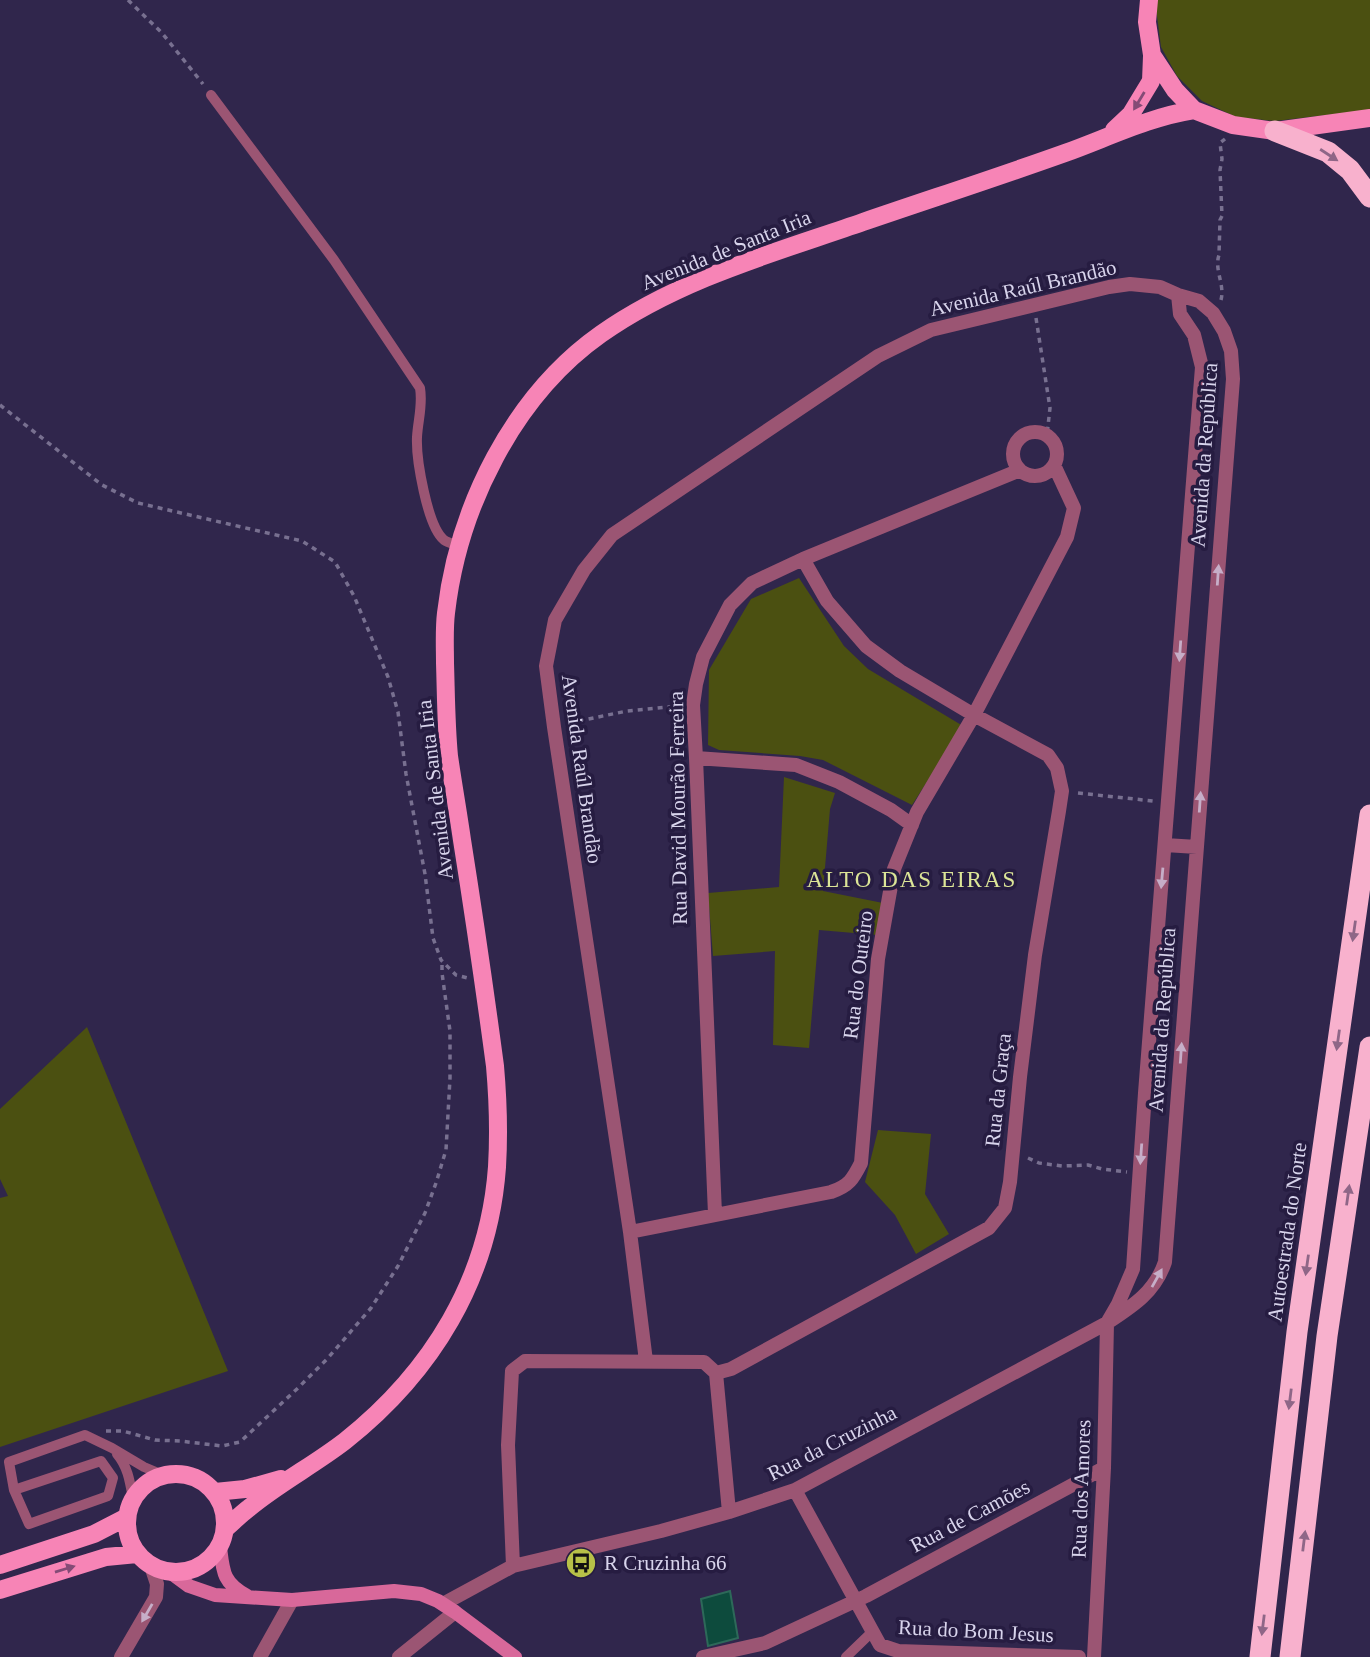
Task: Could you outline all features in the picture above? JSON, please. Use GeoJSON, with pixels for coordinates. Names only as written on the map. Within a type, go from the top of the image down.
{"type":"FeatureCollection","features":[{"type":"Feature","properties":{"kind":"highway"},"geometry":{"type":"LineString","coordinates":[[1275,131],[1328,152],[1350,170],[1370,197]]}},
{"type":"Feature","properties":{"kind":"highway","name":"Autoestrada do Norte"},"geometry":{"type":"LineString","coordinates":[[1260,1657],[1297,1332],[1370,815]]}},
{"type":"Feature","properties":{"kind":"highway"},"geometry":{"type":"LineString","coordinates":[[1290,1657],[1327,1336],[1370,1047]]}},
{"type":"Feature","properties":{"kind":"main road"},"geometry":{"type":"LineString","coordinates":[[1149,0],[1147,22],[1152,55],[1175,90],[1194,110],[1233,125],[1275,131],[1370,118]]}},
{"type":"Feature","properties":{"kind":"main road","name":"Avenida de Santa Iria"},"geometry":{"type":"LineString","coordinates":[[1107,138],[1131,114],[1151,81],[1152,55]]}},
{"type":"Feature","properties":{"kind":"main road","name":"Avenida de Santa Iria"},"geometry":{"type":"LineString","coordinates":[[225,1529],[250,1507],[344,1441],[386,1405],[423,1364],[453,1319],[475,1271],[490,1217],[497,1169],[499,1113],[484,981],[449,756],[445,617],[452,575],[467,519],[482,482],[523,414],[559,370],[600,335],[648,304],[695,282],[1176,113],[1194,110]]}},
{"type":"Feature","properties":{"kind":"main road","name":"Avenida de Santa Iria"},"geometry":{"type":"LineString","coordinates":[[215,1492],[274,1482],[306,1468]]}},
{"type":"Feature","properties":{"kind":"main road"},"geometry":{"type":"LineString","coordinates":[[182,1474],[200,1480],[215,1492],[224,1509],[225,1529],[219,1547],[207,1562],[190,1571],[170,1573],[151,1566],[137,1554],[128,1536],[127,1517],[133,1499],[145,1484],[163,1475],[182,1474]]}},
{"type":"Feature","properties":{"kind":"main road"},"geometry":{"type":"LineString","coordinates":[[0,1565],[94,1534],[127,1517]]}},
{"type":"Feature","properties":{"kind":"main road"},"geometry":{"type":"LineString","coordinates":[[0,1590],[106,1556],[137,1554]]}},
{"type":"Feature","properties":{"kind":"street","name":"Avenida Raúl Brandão"},"geometry":{"type":"LineString","coordinates":[[646,1361],[631,1232],[546,666],[555,620],[584,570],[612,535],[878,356],[931,330],[1109,287],[1130,284],[1160,288],[1178,295]]}},
{"type":"Feature","properties":{"kind":"street"},"geometry":{"type":"LineString","coordinates":[[1178,295],[1199,301],[1213,313]]}},
{"type":"Feature","properties":{"kind":"street","name":"Avenida da República"},"geometry":{"type":"LineString","coordinates":[[1107,1323],[1133,1269],[1202,367],[1194,335],[1180,314],[1178,295]]}},
{"type":"Feature","properties":{"kind":"street","name":"Avenida da República"},"geometry":{"type":"LineString","coordinates":[[1107,1323],[1150,1290],[1160,1276],[1165,1262],[1233,379],[1231,351],[1224,331],[1213,313]]}},
{"type":"Feature","properties":{"kind":"street"},"geometry":{"type":"LineString","coordinates":[[1033,432],[1046,435],[1052,440],[1057,452],[1054,465],[1042,475],[1034,476],[1020,470],[1014,458],[1014,450],[1020,439],[1033,432]]}},
{"type":"Feature","properties":{"kind":"street","name":"Rua do Outeiro"},"geometry":{"type":"LineString","coordinates":[[631,1232],[831,1192],[843,1188],[855,1175],[861,1163],[878,959],[894,869],[917,812],[974,715],[1067,537],[1074,508],[1054,465]]}},
{"type":"Feature","properties":{"kind":"street","name":"Rua David Mourão Ferreira"},"geometry":{"type":"LineString","coordinates":[[715,1214],[693,705],[703,657],[730,605],[752,583],[803,559],[1020,470]]}},
{"type":"Feature","properties":{"kind":"street","name":"Rua da Graça"},"geometry":{"type":"LineString","coordinates":[[716,1373],[731,1369],[989,1228],[1005,1208],[1034,968],[1062,791],[1057,768],[1048,755],[900,671],[866,646],[827,601],[803,559]]}},
{"type":"Feature","properties":{"kind":"street"},"geometry":{"type":"LineString","coordinates":[[696,758],[796,765],[839,782],[891,810],[912,825]]}},
{"type":"Feature","properties":{"kind":"street"},"geometry":{"type":"LineString","coordinates":[[1165,845],[1197,847]]}},
{"type":"Feature","properties":{"kind":"street","name":"Rua dos Amores"},"geometry":{"type":"LineString","coordinates":[[1094,1657],[1104,1468],[1107,1323]]}},
{"type":"Feature","properties":{"kind":"street","name":"Rua da Cruzinha"},"geometry":{"type":"LineString","coordinates":[[399,1657],[449,1608],[513,1566],[729,1513],[795,1490],[1107,1323]]}},
{"type":"Feature","properties":{"kind":"street"},"geometry":{"type":"LineString","coordinates":[[513,1566],[508,1445],[512,1371],[525,1361],[704,1362],[716,1373],[729,1513]]}},
{"type":"Feature","properties":{"kind":"street","name":"Rua de Camões"},"geometry":{"type":"LineString","coordinates":[[704,1657],[765,1643],[856,1601],[1104,1468]]}},
{"type":"Feature","properties":{"kind":"street","name":"Rua do Bom Jesus"},"geometry":{"type":"LineString","coordinates":[[795,1490],[880,1645],[898,1651],[1079,1657]]}},
{"type":"Feature","properties":{"kind":"street"},"geometry":{"type":"LineString","coordinates":[[219,1547],[222,1572],[234,1589],[252,1598]]}},
{"type":"Feature","properties":{"kind":"street"},"geometry":{"type":"LineString","coordinates":[[121,1657],[156,1597],[158,1584],[151,1566]]}},
{"type":"Feature","properties":{"kind":"street"},"geometry":{"type":"LineString","coordinates":[[170,1573],[189,1586],[215,1595],[292,1600],[394,1591],[421,1594],[449,1608],[515,1657]]}},
{"type":"Feature","properties":{"kind":"street"},"geometry":{"type":"LineString","coordinates":[[260,1657],[292,1600]]}},
{"type":"Feature","properties":{"kind":"lane"},"geometry":{"type":"LineString","coordinates":[[211,95],[334,260],[421,388],[417,439],[424,497],[435,526],[444,540],[460,545]]}},
{"type":"Feature","properties":{"kind":"lane"},"geometry":{"type":"LineString","coordinates":[[14,1490],[101,1461],[113,1478],[108,1496],[29,1524],[14,1490],[9,1462],[85,1436],[163,1475]]}},
{"type":"Feature","properties":{"kind":"lane"},"geometry":{"type":"LineString","coordinates":[[113,1448],[124,1462],[133,1499]]}},
{"type":"Feature","properties":{"kind":"lane"},"geometry":{"type":"LineString","coordinates":[[846,1657],[873,1631]]}},
{"type":"Feature","properties":{"kind":"path"},"geometry":{"type":"LineString","coordinates":[[128,0],[162,33],[211,95]]}},
{"type":"Feature","properties":{"kind":"path"},"geometry":{"type":"LineString","coordinates":[[1213,313],[1220,304],[1223,289],[1218,275],[1217,259],[1222,216],[1220,143],[1228,138],[1233,125]]}},
{"type":"Feature","properties":{"kind":"path"},"geometry":{"type":"LineString","coordinates":[[1034,306],[1050,408],[1046,435]]}},
{"type":"Feature","properties":{"kind":"path"},"geometry":{"type":"LineString","coordinates":[[0,405],[102,485],[138,503],[302,541],[335,562],[359,607],[388,677],[398,712],[425,874],[432,938],[442,961],[456,975],[484,981]]}},
{"type":"Feature","properties":{"kind":"path"},"geometry":{"type":"LineString","coordinates":[[554,727],[627,711],[693,705]]}},
{"type":"Feature","properties":{"kind":"path"},"geometry":{"type":"LineString","coordinates":[[1062,791],[1168,803]]}},
{"type":"Feature","properties":{"kind":"path"},"geometry":{"type":"LineString","coordinates":[[88,1437],[100,1431],[123,1431],[155,1440],[222,1446],[240,1442],[343,1343],[370,1308],[398,1266],[425,1213],[446,1150],[450,1031],[442,961]]}},
{"type":"Feature","properties":{"kind":"path"},"geometry":{"type":"LineString","coordinates":[[1013,1152],[1039,1163],[1088,1165],[1140,1174]]}},
{"type":"Feature","properties":{"kind":"green space"},"geometry":{"type":"Polygon","coordinates":[[[1157,0],[1370,0],[1370,110],[1275,121],[1236,117],[1202,101],[1177,76],[1161,47],[1157,0]]]}},
{"type":"Feature","properties":{"kind":"green space"},"geometry":{"type":"Polygon","coordinates":[[[799,578],[844,646],[868,669],[963,726],[912,805],[823,760],[719,750],[708,745],[709,670],[751,599],[799,578]]]}},
{"type":"Feature","properties":{"kind":"green space"},"geometry":{"type":"Polygon","coordinates":[[[784,777],[835,793],[830,809],[823,891],[883,903],[877,935],[819,930],[809,1048],[773,1045],[775,951],[713,956],[708,893],[779,887],[784,777]]]}},
{"type":"Feature","properties":{"kind":"green space"},"geometry":{"type":"Polygon","coordinates":[[[87,1027],[228,1371],[0,1447],[0,1198],[8,1196],[0,1179],[0,1109],[87,1027]]]}},
{"type":"Feature","properties":{"kind":"green space"},"geometry":{"type":"Polygon","coordinates":[[[878,1130],[931,1134],[925,1194],[949,1234],[916,1254],[895,1215],[865,1182],[878,1130]]]}},
{"type":"Feature","properties":{"kind":"building"},"geometry":{"type":"Polygon","coordinates":[[[730,1591],[738,1638],[708,1646],[701,1599],[730,1591]]]}},
{"type":"Feature","properties":{"kind":"place","name":"R Cruzinha 66"},"geometry":{"type":"Point","coordinates":[581,1563]}},
{"type":"Feature","properties":{"kind":"district","name":"ALTO DAS EIRAS"},"geometry":{"type":"Point","coordinates":[912,879]}}]}
